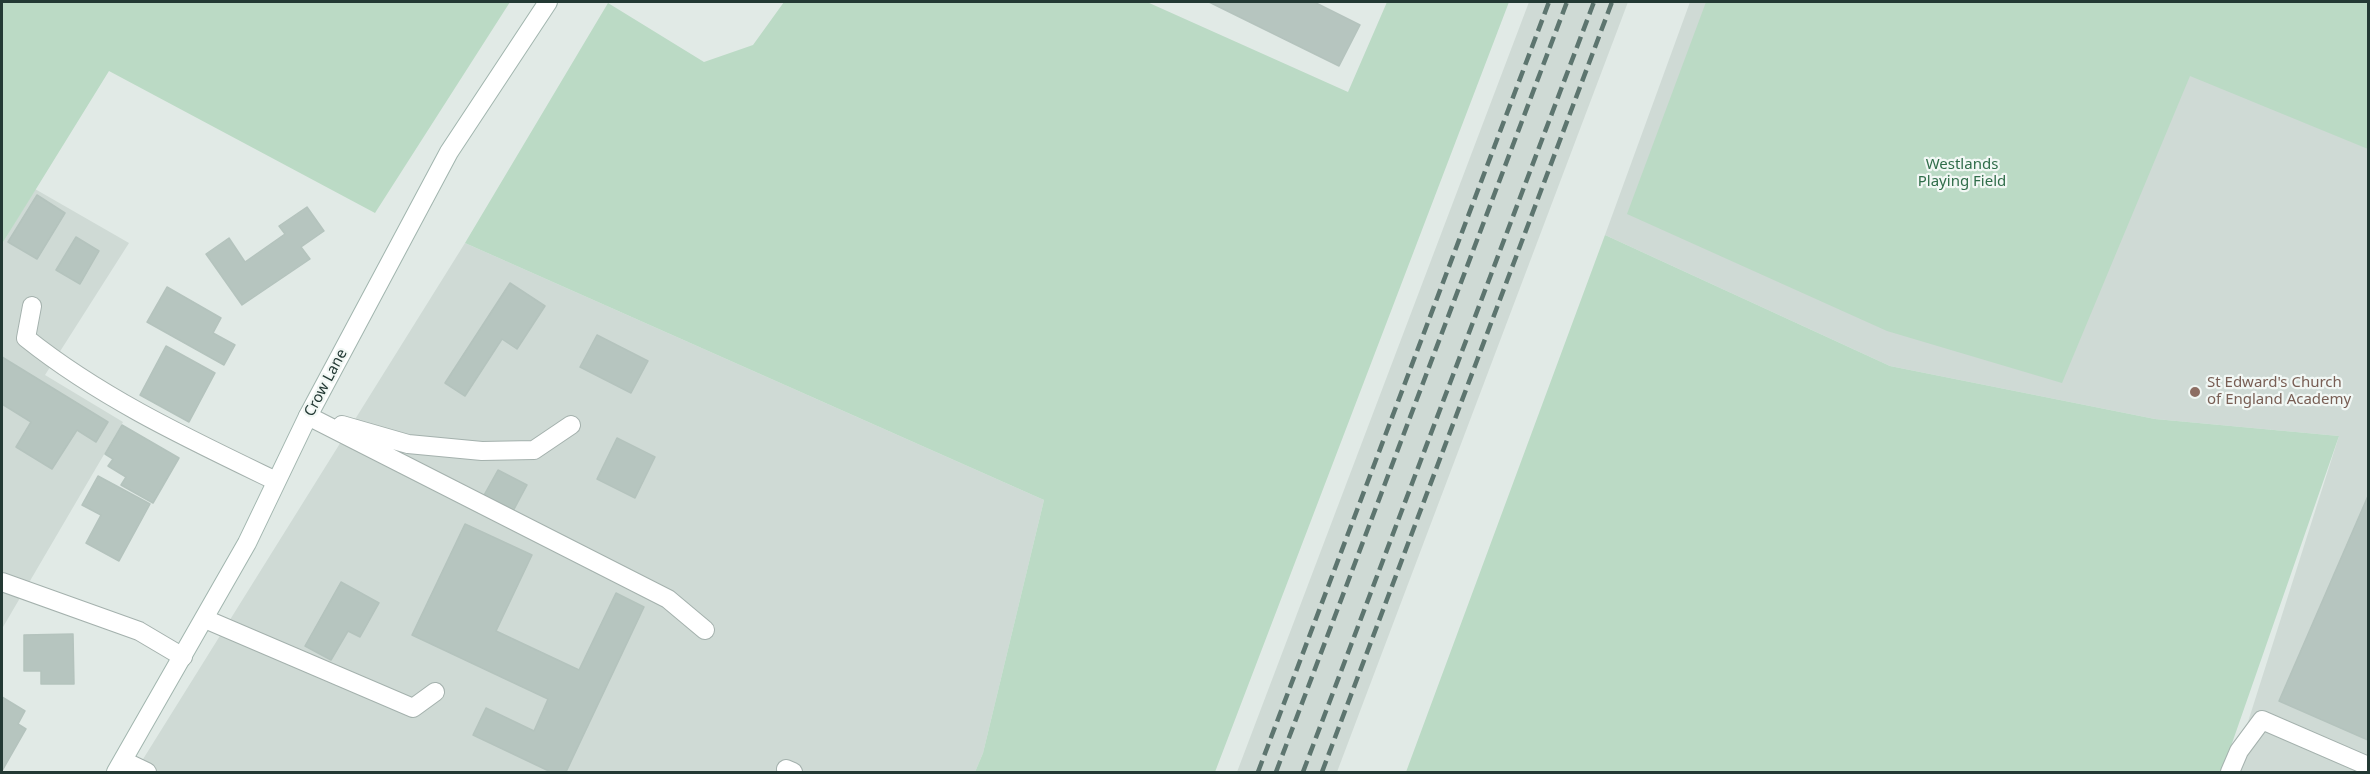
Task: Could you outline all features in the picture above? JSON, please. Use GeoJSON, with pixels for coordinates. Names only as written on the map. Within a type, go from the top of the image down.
{"type":"FeatureCollection","features":[{"type":"Feature","properties":{"kind":"street","name":"Crow Lane"},"geometry":{"type":"LineString","coordinates":[[120,767],[205,619],[308,417],[449,152],[548,2]]}},
{"type":"Feature","properties":{"kind":"street"},"geometry":{"type":"LineString","coordinates":[[32,306],[26,338],[64,369],[164,427],[276,481]]}},
{"type":"Feature","properties":{"kind":"street"},"geometry":{"type":"LineString","coordinates":[[308,417],[408,444],[482,451],[534,450],[571,425]]}},
{"type":"Feature","properties":{"kind":"street"},"geometry":{"type":"LineString","coordinates":[[308,417],[668,599],[705,630]]}},
{"type":"Feature","properties":{"kind":"street"},"geometry":{"type":"LineString","coordinates":[[2,582],[140,631],[183,657]]}},
{"type":"Feature","properties":{"kind":"street"},"geometry":{"type":"LineString","coordinates":[[205,619],[413,708],[435,692]]}},
{"type":"Feature","properties":{"kind":"street"},"geometry":{"type":"LineString","coordinates":[[2230,772],[2239,751],[2262,720],[2368,766]]}},
{"type":"Feature","properties":{"kind":"street"},"geometry":{"type":"LineString","coordinates":[[120,767],[147,772]]}},
{"type":"Feature","properties":{"kind":"shaded area"},"geometry":{"type":"Polygon","coordinates":[[[1529,2],[1628,2],[1337,772],[1237,772],[1529,2]]]}},
{"type":"Feature","properties":{"kind":"shaded area","name":"St Edward's Church of England Academy"},"geometry":{"type":"Polygon","coordinates":[[[1690,2],[2368,2],[2368,772],[2232,772],[2339,436],[2155,419],[1890,366],[1605,235],[1690,2]]]}},
{"type":"Feature","properties":{"kind":"shaded area"},"geometry":{"type":"Polygon","coordinates":[[[35,189],[129,243],[45,375],[123,422],[3,627],[2,244],[35,189]]]}},
{"type":"Feature","properties":{"kind":"shaded area"},"geometry":{"type":"Polygon","coordinates":[[[465,243],[1044,500],[983,753],[975,772],[135,772],[465,243]]]}},
{"type":"Feature","properties":{"kind":"green space"},"geometry":{"type":"Polygon","coordinates":[[[2,2],[510,2],[375,213],[109,71],[2,244],[2,2]]]}},
{"type":"Feature","properties":{"kind":"green space"},"geometry":{"type":"Polygon","coordinates":[[[784,2],[1147,2],[1348,92],[1387,2],[1509,2],[1215,772],[975,772],[983,753],[1044,500],[465,243],[608,3],[704,62],[753,45],[784,2]]]}},
{"type":"Feature","properties":{"kind":"green space","name":"Westlands Playing Field"},"geometry":{"type":"Polygon","coordinates":[[[1706,2],[2368,2],[2368,149],[2190,76],[2062,383],[1887,331],[1627,214],[1706,2]]]}},
{"type":"Feature","properties":{"kind":"green space"},"geometry":{"type":"Polygon","coordinates":[[[1605,235],[1890,366],[2155,419],[2339,436],[2222,772],[1406,772],[1605,235]]]}},
{"type":"Feature","properties":{"kind":"building"},"geometry":{"type":"Polygon","coordinates":[[[1209,2],[1314,2],[1360,25],[1339,66],[1209,2]]]}},
{"type":"Feature","properties":{"kind":"building"},"geometry":{"type":"Polygon","coordinates":[[[37,195],[65,213],[37,259],[8,242],[37,195]]]}},
{"type":"Feature","properties":{"kind":"building"},"geometry":{"type":"Polygon","coordinates":[[[307,207],[324,231],[301,247],[310,259],[242,305],[206,254],[229,238],[245,262],[285,234],[279,226],[307,207]]]}},
{"type":"Feature","properties":{"kind":"building"},"geometry":{"type":"Polygon","coordinates":[[[76,237],[99,251],[80,284],[56,270],[76,237]]]}},
{"type":"Feature","properties":{"kind":"building"},"geometry":{"type":"Polygon","coordinates":[[[510,283],[545,306],[517,349],[502,339],[465,396],[445,383],[510,283]]]}},
{"type":"Feature","properties":{"kind":"building"},"geometry":{"type":"Polygon","coordinates":[[[167,287],[221,318],[213,333],[235,345],[224,365],[147,322],[167,287]]]}},
{"type":"Feature","properties":{"kind":"building"},"geometry":{"type":"Polygon","coordinates":[[[597,335],[648,361],[631,393],[580,367],[597,335]]]}},
{"type":"Feature","properties":{"kind":"building"},"geometry":{"type":"Polygon","coordinates":[[[166,346],[215,373],[189,422],[140,395],[166,346]]]}},
{"type":"Feature","properties":{"kind":"building"},"geometry":{"type":"Polygon","coordinates":[[[2,357],[108,422],[96,442],[77,430],[52,469],[16,447],[31,422],[2,404],[2,357]]]}},
{"type":"Feature","properties":{"kind":"building"},"geometry":{"type":"Polygon","coordinates":[[[122,425],[179,458],[153,503],[121,485],[126,477],[108,466],[113,459],[105,454],[122,425]]]}},
{"type":"Feature","properties":{"kind":"building"},"geometry":{"type":"Polygon","coordinates":[[[617,438],[655,457],[635,498],[597,479],[617,438]]]}},
{"type":"Feature","properties":{"kind":"building"},"geometry":{"type":"Polygon","coordinates":[[[498,470],[527,485],[512,513],[483,497],[498,470]]]}},
{"type":"Feature","properties":{"kind":"building"},"geometry":{"type":"Polygon","coordinates":[[[98,476],[150,504],[119,561],[86,543],[101,515],[82,505],[98,476]]]}},
{"type":"Feature","properties":{"kind":"building"},"geometry":{"type":"Polygon","coordinates":[[[2368,496],[2368,740],[2279,701],[2368,496]]]}},
{"type":"Feature","properties":{"kind":"building"},"geometry":{"type":"Polygon","coordinates":[[[465,524],[532,555],[496,631],[579,670],[616,593],[644,607],[566,772],[551,772],[473,735],[486,708],[534,731],[548,699],[412,635],[465,524]]]}},
{"type":"Feature","properties":{"kind":"building"},"geometry":{"type":"Polygon","coordinates":[[[341,582],[379,603],[360,637],[348,631],[331,660],[305,646],[341,582]]]}},
{"type":"Feature","properties":{"kind":"building"},"geometry":{"type":"Polygon","coordinates":[[[73,634],[74,684],[41,684],[41,671],[24,671],[24,635],[73,634]]]}},
{"type":"Feature","properties":{"kind":"building"},"geometry":{"type":"Polygon","coordinates":[[[2,697],[25,711],[18,724],[26,729],[2,771],[2,697]]]}},
{"type":"Feature","properties":{"kind":"railway"},"geometry":{"type":"LineString","coordinates":[[1258,772],[1549,2]]}},
{"type":"Feature","properties":{"kind":"railway"},"geometry":{"type":"LineString","coordinates":[[1276,772],[1567,2]]}},
{"type":"Feature","properties":{"kind":"railway"},"geometry":{"type":"LineString","coordinates":[[1303,772],[1594,2]]}},
{"type":"Feature","properties":{"kind":"railway"},"geometry":{"type":"LineString","coordinates":[[1322,772],[1612,2]]}},
{"type":"Feature","properties":{"kind":"place","name":"St Edward's Church of England Academy"},"geometry":{"type":"Point","coordinates":[2195,392]}}]}
